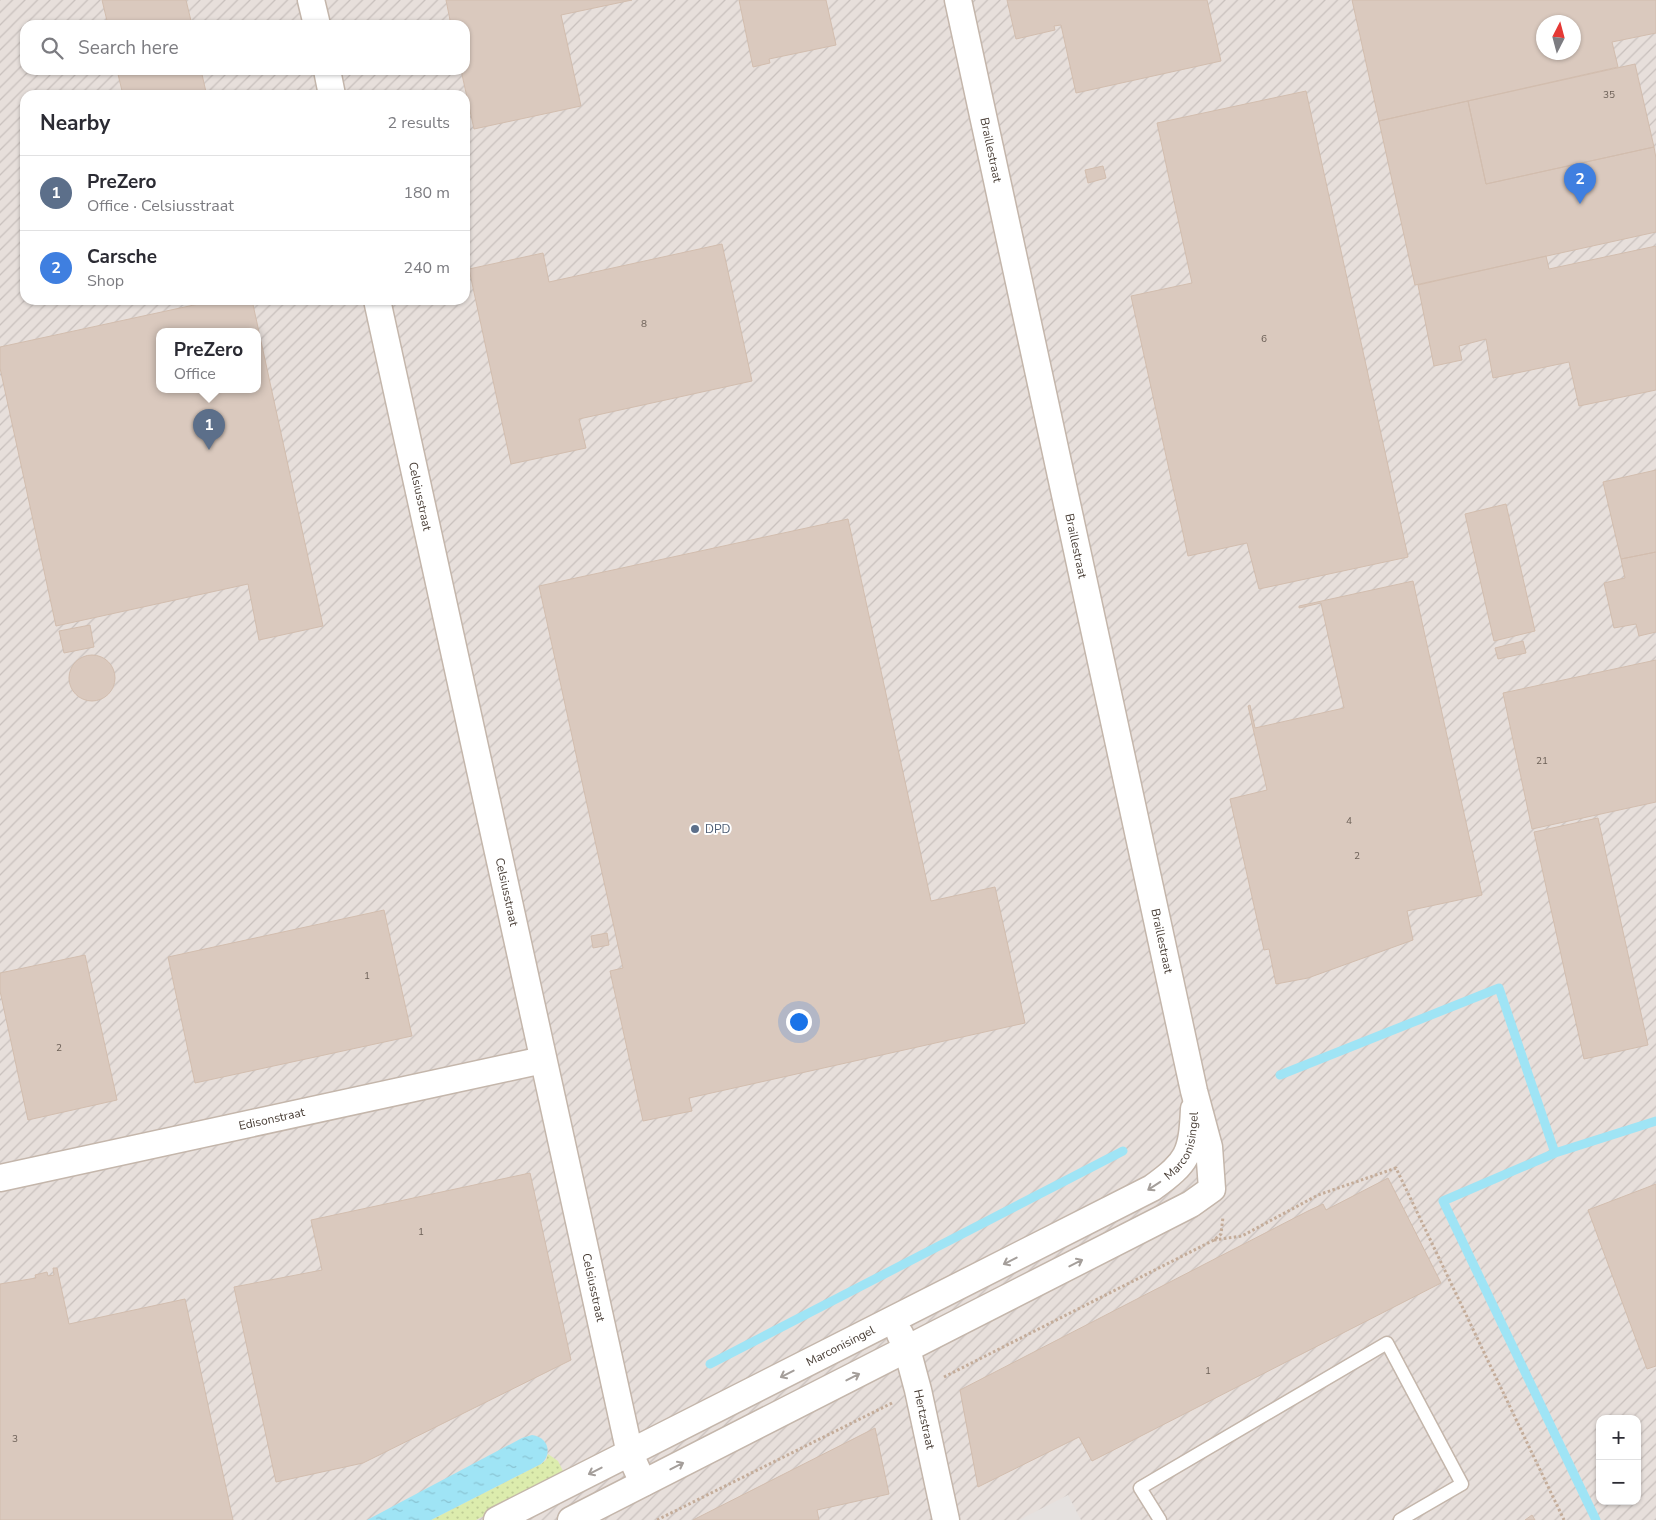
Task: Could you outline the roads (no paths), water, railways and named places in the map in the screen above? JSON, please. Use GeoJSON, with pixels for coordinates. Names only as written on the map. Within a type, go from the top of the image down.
{"type":"FeatureCollection","features":[{"type":"Feature","properties":{"kind":"street"},"geometry":{"type":"LineString","coordinates":[[311,0],[316,20]]}},
{"type":"Feature","properties":{"kind":"street","name":"Braillestraat"},"geometry":{"type":"LineString","coordinates":[[958,0],[1194,1091]]}},
{"type":"Feature","properties":{"kind":"street"},"geometry":{"type":"LineString","coordinates":[[328,75],[331,90]]}},
{"type":"Feature","properties":{"kind":"street","name":"Celsiusstraat"},"geometry":{"type":"LineString","coordinates":[[378,305],[630,1454],[643,1484]]}},
{"type":"Feature","properties":{"kind":"street","name":"Edisonstraat"},"geometry":{"type":"LineString","coordinates":[[0,1178],[543,1060]]}},
{"type":"Feature","properties":{"kind":"street","name":"Marconisingel"},"geometry":{"type":"LineString","coordinates":[[497,1520],[1112,1210],[1152,1188],[1173,1172],[1189,1153],[1193,1133],[1194,1091]]}},
{"type":"Feature","properties":{"kind":"street","name":"Marconisingel"},"geometry":{"type":"LineString","coordinates":[[572,1520],[1191,1204],[1212,1189],[1210,1147],[1194,1091]]}},
{"type":"Feature","properties":{"kind":"street","name":"Hertzstraat"},"geometry":{"type":"LineString","coordinates":[[894,1320],[907,1349],[946,1520]]}},
{"type":"Feature","properties":{"kind":"lane"},"geometry":{"type":"LineString","coordinates":[[1160,1520],[1140,1488],[1387,1343],[1462,1484],[1400,1520]]}},
{"type":"Feature","properties":{"kind":"water"},"geometry":{"type":"Polygon","coordinates":[[[532,1435],[542,1439],[547,1446],[547,1456],[541,1464],[431,1520],[367,1520],[522,1438],[532,1435]]]}},
{"type":"Feature","properties":{"kind":"waterway"},"geometry":{"type":"LineString","coordinates":[[1280,1075],[1499,988],[1555,1153]]}},
{"type":"Feature","properties":{"kind":"waterway"},"geometry":{"type":"LineString","coordinates":[[1596,1520],[1443,1201],[1555,1153],[1656,1121]]}},
{"type":"Feature","properties":{"kind":"waterway"},"geometry":{"type":"LineString","coordinates":[[710,1364],[1123,1151]]}},
{"type":"Feature","properties":{"kind":"place","name":"Carsche"},"geometry":{"type":"Point","coordinates":[1580,204]}},
{"type":"Feature","properties":{"kind":"place","name":"PreZero"},"geometry":{"type":"Point","coordinates":[209,450]}},
{"type":"Feature","properties":{"kind":"place","name":"DPD"},"geometry":{"type":"Point","coordinates":[695,829]}}]}
